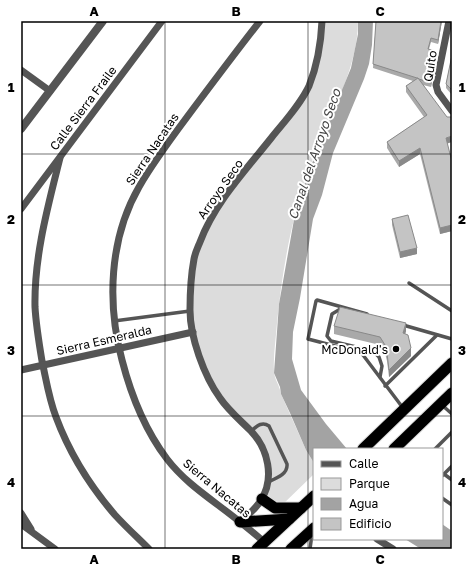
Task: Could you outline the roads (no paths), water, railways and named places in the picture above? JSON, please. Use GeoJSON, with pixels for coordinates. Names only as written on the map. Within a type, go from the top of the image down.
{"type":"FeatureCollection","features":[{"type":"Feature","properties":{"kind":"highway"},"geometry":{"type":"LineString","coordinates":[[367,446],[452,364]]}},
{"type":"Feature","properties":{"kind":"highway"},"geometry":{"type":"LineString","coordinates":[[395,448],[452,393]]}},
{"type":"Feature","properties":{"kind":"highway"},"geometry":{"type":"LineString","coordinates":[[261,546],[313,497]]}},
{"type":"Feature","properties":{"kind":"highway"},"geometry":{"type":"LineString","coordinates":[[262,499],[275,508],[301,508]]}},
{"type":"Feature","properties":{"kind":"highway"},"geometry":{"type":"LineString","coordinates":[[240,522],[289,519]]}},
{"type":"Feature","properties":{"kind":"highway"},"geometry":{"type":"LineString","coordinates":[[291,549],[313,528]]}},
{"type":"Feature","properties":{"kind":"street"},"geometry":{"type":"LineString","coordinates":[[21,129],[103,21]]}},
{"type":"Feature","properties":{"kind":"street","name":"Calle Sierra Fraile"},"geometry":{"type":"LineString","coordinates":[[21,209],[162,21]]}},
{"type":"Feature","properties":{"kind":"street","name":"Sierra Nacatas"},"geometry":{"type":"LineString","coordinates":[[260,21],[172,137],[138,188],[126,215],[118,242],[113,272],[114,321],[119,348],[127,380],[140,413],[168,460],[200,491],[240,522],[261,546]]}},
{"type":"Feature","properties":{"kind":"street","name":"Arroyo Seco"},"geometry":{"type":"LineString","coordinates":[[240,522],[254,510],[262,499],[268,482],[268,464],[264,450],[251,431],[231,412],[209,381],[193,332],[190,311],[194,258],[205,230],[229,190],[292,112],[308,86],[315,66],[322,21]]}},
{"type":"Feature","properties":{"kind":"street","name":"Quito"},"geometry":{"type":"LineString","coordinates":[[450,21],[436,85],[438,92],[452,111]]}},
{"type":"Feature","properties":{"kind":"street"},"geometry":{"type":"LineString","coordinates":[[21,70],[50,91]]}},
{"type":"Feature","properties":{"kind":"street"},"geometry":{"type":"LineString","coordinates":[[60,158],[44,223],[37,280],[35,306],[38,338],[43,365],[56,416],[68,445],[86,477],[115,515],[150,549]]}},
{"type":"Feature","properties":{"kind":"street","name":"Sierra Esmeralda"},"geometry":{"type":"LineString","coordinates":[[21,370],[193,332]]}},
{"type":"Feature","properties":{"kind":"street"},"geometry":{"type":"LineString","coordinates":[[21,513],[33,533]]}},
{"type":"Feature","properties":{"kind":"street"},"geometry":{"type":"LineString","coordinates":[[21,524],[55,549]]}},
{"type":"Feature","properties":{"kind":"street"},"geometry":{"type":"LineString","coordinates":[[378,540],[392,549]]}},
{"type":"Feature","properties":{"kind":"lane"},"geometry":{"type":"LineString","coordinates":[[409,283],[452,312]]}},
{"type":"Feature","properties":{"kind":"lane"},"geometry":{"type":"LineString","coordinates":[[373,316],[317,300],[308,339],[361,354],[404,409]]}},
{"type":"Feature","properties":{"kind":"lane"},"geometry":{"type":"LineString","coordinates":[[345,307],[332,314],[327,336],[331,341],[373,351],[379,357],[382,366],[380,377]]}},
{"type":"Feature","properties":{"kind":"lane"},"geometry":{"type":"LineString","coordinates":[[114,321],[190,311]]}},
{"type":"Feature","properties":{"kind":"lane"},"geometry":{"type":"LineString","coordinates":[[402,324],[452,339]]}},
{"type":"Feature","properties":{"kind":"lane"},"geometry":{"type":"LineString","coordinates":[[385,386],[437,335]]}},
{"type":"Feature","properties":{"kind":"lane"},"geometry":{"type":"LineString","coordinates":[[441,404],[452,414]]}},
{"type":"Feature","properties":{"kind":"lane"},"geometry":{"type":"LineString","coordinates":[[251,431],[258,425],[266,424],[269,426],[288,464],[288,468],[285,472],[268,482]]}},
{"type":"Feature","properties":{"kind":"lane"},"geometry":{"type":"LineString","coordinates":[[436,448],[452,432]]}},
{"type":"Feature","properties":{"kind":"lane"},"geometry":{"type":"LineString","coordinates":[[452,466],[443,475],[452,480]]}},
{"type":"Feature","properties":{"kind":"lane"},"geometry":{"type":"LineString","coordinates":[[443,499],[452,505]]}},
{"type":"Feature","properties":{"kind":"lane"},"geometry":{"type":"LineString","coordinates":[[310,549],[313,528]]}},
{"type":"Feature","properties":{"kind":"water"},"geometry":{"type":"Polygon","coordinates":[[[358,21],[373,21],[372,45],[369,64],[333,153],[322,195],[313,219],[293,332],[292,359],[301,390],[346,448],[313,448],[313,461],[306,450],[281,394],[280,387],[274,373],[279,304],[295,214],[308,173],[351,68],[358,34],[358,21]]]}},
{"type":"Feature","properties":{"kind":"water"},"geometry":{"type":"Polygon","coordinates":[[[443,525],[452,531],[452,549],[421,549],[407,540],[443,540],[443,525]]]}},
{"type":"Feature","properties":{"kind":"place","name":"McDonald's"},"geometry":{"type":"Point","coordinates":[396,349]}},
{"type":"Feature","properties":{"kind":"water label","name":"Canal del Arroyo Seco"},"geometry":{"type":"Point","coordinates":[314,154]}}]}
